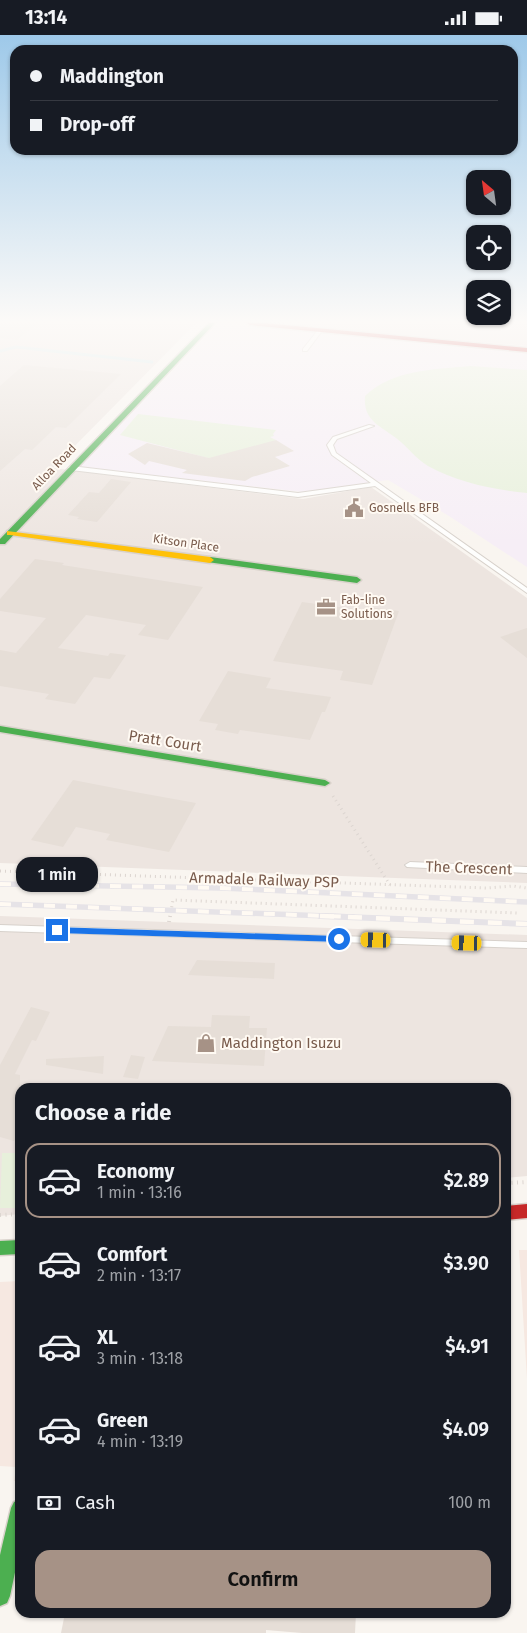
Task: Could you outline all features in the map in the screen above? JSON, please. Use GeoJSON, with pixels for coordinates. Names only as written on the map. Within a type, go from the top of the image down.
{"type":"FeatureCollection","features":[{"type":"Feature","properties":{"kind":"main road","name":"Alloa Road"},"geometry":{"type":"LineString","coordinates":[[0,543],[139,398]]}},
{"type":"Feature","properties":{"kind":"main road","name":"Kitson Place"},"geometry":{"type":"LineString","coordinates":[[10,533],[357,580]]}},
{"type":"Feature","properties":{"kind":"main road","name":"Pratt Court"},"geometry":{"type":"LineString","coordinates":[[0,729],[325,783]]}},
{"type":"Feature","properties":{"kind":"main road"},"geometry":{"type":"LineString","coordinates":[[511,1213],[527,1211]]}},
{"type":"Feature","properties":{"kind":"main road"},"geometry":{"type":"LineString","coordinates":[[0,1248],[15,1247]]}},
{"type":"Feature","properties":{"kind":"main road"},"geometry":{"type":"LineString","coordinates":[[0,1596],[15,1530]]}},
{"type":"Feature","properties":{"kind":"lane"},"geometry":{"type":"LineString","coordinates":[[371,427],[335,438],[330,445],[334,453],[527,591]]}},
{"type":"Feature","properties":{"kind":"lane"},"geometry":{"type":"LineString","coordinates":[[71,468],[298,495],[376,484]]}},
{"type":"Feature","properties":{"kind":"lane","name":"The Crescent"},"geometry":{"type":"LineString","coordinates":[[410,865],[527,870]]}},
{"type":"Feature","properties":{"kind":"lane"},"geometry":{"type":"LineString","coordinates":[[0,928],[527,945]]}},
{"type":"Feature","properties":{"kind":"path"},"geometry":{"type":"LineString","coordinates":[[325,783],[390,885]]}},
{"type":"Feature","properties":{"kind":"path","name":"Armadale Railway PSP"},"geometry":{"type":"LineString","coordinates":[[0,871],[487,888],[513,886],[527,888]]}},
{"type":"Feature","properties":{"kind":"path"},"geometry":{"type":"LineString","coordinates":[[169,923],[173,900],[517,913]]}},
{"type":"Feature","properties":{"kind":"path"},"geometry":{"type":"LineString","coordinates":[[511,1183],[527,1182]]}},
{"type":"Feature","properties":{"kind":"path"},"geometry":{"type":"LineString","coordinates":[[0,1215],[15,1214]]}},
{"type":"Feature","properties":{"kind":"shaded area"},"geometry":{"type":"Polygon","coordinates":[[[0,398],[122,398],[53,468],[303,499],[371,487],[527,598],[527,883],[0,863],[0,398]]]}},
{"type":"Feature","properties":{"kind":"shaded area"},"geometry":{"type":"Polygon","coordinates":[[[147,398],[527,398],[527,567],[449,516],[388,480],[302,492],[80,467],[147,398]]]}},
{"type":"Feature","properties":{"kind":"shaded area"},"geometry":{"type":"Polygon","coordinates":[[[0,916],[527,935],[527,1176],[511,1178],[511,1083],[15,1083],[15,1214],[0,1216],[0,916]]]}},
{"type":"Feature","properties":{"kind":"shaded area"},"geometry":{"type":"Polygon","coordinates":[[[519,1250],[527,1250],[527,1379],[519,1250]]]}},
{"type":"Feature","properties":{"kind":"shaded area"},"geometry":{"type":"Polygon","coordinates":[[[15,1281],[15,1467],[0,1466],[0,1282],[15,1281]]]}},
{"type":"Feature","properties":{"kind":"green space"},"geometry":{"type":"Polygon","coordinates":[[[365,398],[527,398],[527,493],[476,484],[451,477],[428,466],[419,460],[400,441],[373,421],[365,404],[365,398]]]}},
{"type":"Feature","properties":{"kind":"green space"},"geometry":{"type":"Polygon","coordinates":[[[138,414],[276,430],[273,434],[274,436],[270,437],[276,440],[249,454],[223,462],[120,435],[138,414]]]}},
{"type":"Feature","properties":{"kind":"green space"},"geometry":{"type":"Polygon","coordinates":[[[2,1153],[15,1153],[15,1208],[0,1208],[2,1153]]]}},
{"type":"Feature","properties":{"kind":"building"},"geometry":{"type":"Polygon","coordinates":[[[0,398],[97,398],[66,428],[56,427],[32,450],[25,449],[0,471],[0,398]]]}},
{"type":"Feature","properties":{"kind":"building"},"geometry":{"type":"Polygon","coordinates":[[[276,440],[294,451],[275,457],[290,466],[252,477],[245,481],[182,473],[187,470],[149,461],[145,465],[128,454],[147,443],[209,458],[276,440]]]}},
{"type":"Feature","properties":{"kind":"building"},"geometry":{"type":"Polygon","coordinates":[[[111,479],[131,482],[97,522],[77,519],[79,517],[68,515],[89,492],[99,493],[111,479]]]}},
{"type":"Feature","properties":{"kind":"building"},"geometry":{"type":"Polygon","coordinates":[[[35,559],[203,587],[168,640],[138,635],[146,625],[86,615],[58,648],[108,656],[110,653],[126,655],[110,679],[94,677],[75,704],[45,699],[49,694],[0,686],[0,650],[16,653],[46,618],[0,611],[0,599],[35,559]]]}},
{"type":"Feature","properties":{"kind":"building"},"geometry":{"type":"Polygon","coordinates":[[[302,602],[368,611],[369,607],[399,611],[372,685],[340,680],[343,671],[273,661],[302,602]]]}},
{"type":"Feature","properties":{"kind":"building"},"geometry":{"type":"Polygon","coordinates":[[[527,628],[527,658],[500,637],[527,628]]]}},
{"type":"Feature","properties":{"kind":"building"},"geometry":{"type":"Polygon","coordinates":[[[228,671],[271,678],[266,688],[331,697],[325,712],[322,712],[310,740],[240,730],[238,734],[215,730],[218,724],[199,721],[228,671]]]}},
{"type":"Feature","properties":{"kind":"building"},"geometry":{"type":"Polygon","coordinates":[[[73,780],[196,803],[169,852],[106,840],[110,834],[76,827],[63,847],[31,840],[73,780]]]}},
{"type":"Feature","properties":{"kind":"building"},"geometry":{"type":"Polygon","coordinates":[[[197,960],[275,963],[274,979],[188,975],[197,960]]]}},
{"type":"Feature","properties":{"kind":"building"},"geometry":{"type":"Polygon","coordinates":[[[31,1007],[50,1012],[36,1041],[32,1040],[15,1074],[20,1075],[20,1083],[15,1083],[14,1141],[0,1137],[0,1065],[31,1007]]]}},
{"type":"Feature","properties":{"kind":"building"},"geometry":{"type":"Polygon","coordinates":[[[212,1015],[250,1016],[249,1028],[267,1028],[264,1066],[152,1061],[168,1026],[211,1027],[212,1015]]]}},
{"type":"Feature","properties":{"kind":"building"},"geometry":{"type":"Polygon","coordinates":[[[131,1055],[145,1057],[138,1079],[123,1077],[131,1055]]]}},
{"type":"Feature","properties":{"kind":"building"},"geometry":{"type":"Polygon","coordinates":[[[104,1056],[103,1074],[46,1065],[46,1059],[104,1056]]]}},
{"type":"Feature","properties":{"kind":"building"},"geometry":{"type":"Polygon","coordinates":[[[64,1618],[356,1618],[355,1633],[302,1633],[266,1630],[266,1633],[61,1633],[64,1618]]]}},
{"type":"Feature","properties":{"kind":"railway"},"geometry":{"type":"LineString","coordinates":[[0,884],[221,888],[527,902]]}},
{"type":"Feature","properties":{"kind":"railway"},"geometry":{"type":"LineString","coordinates":[[0,904],[353,917]]}},
{"type":"Feature","properties":{"kind":"railway"},"geometry":{"type":"LineString","coordinates":[[320,916],[527,924]]}},
{"type":"Feature","properties":{"kind":"traffic: fast"},"geometry":{"type":"LineString","coordinates":[[2,542],[140,398]]}},
{"type":"Feature","properties":{"kind":"traffic: fast"},"geometry":{"type":"LineString","coordinates":[[210,560],[357,580]]}},
{"type":"Feature","properties":{"kind":"traffic: fast"},"geometry":{"type":"LineString","coordinates":[[0,729],[325,783]]}},
{"type":"Feature","properties":{"kind":"traffic: fast"},"geometry":{"type":"LineString","coordinates":[[0,1248],[15,1247]]}},
{"type":"Feature","properties":{"kind":"traffic: fast"},"geometry":{"type":"LineString","coordinates":[[0,1596],[15,1530]]}},
{"type":"Feature","properties":{"kind":"traffic: slow"},"geometry":{"type":"LineString","coordinates":[[10,533],[210,560]]}},
{"type":"Feature","properties":{"kind":"traffic: jam"},"geometry":{"type":"LineString","coordinates":[[511,1213],[527,1211]]}},
{"type":"Feature","properties":{"kind":"place","name":"Gosnells BFB"},"geometry":{"type":"Point","coordinates":[354,508]}},
{"type":"Feature","properties":{"kind":"place","name":"Fab-line Solutions"},"geometry":{"type":"Point","coordinates":[326,607]}},
{"type":"Feature","properties":{"kind":"place","name":"Maddington Isuzu"},"geometry":{"type":"Point","coordinates":[206,1043]}},
{"type":"Feature","properties":{"kind":"route"},"geometry":{"type":"LineString","coordinates":[[57,930],[339,939]]}}]}
